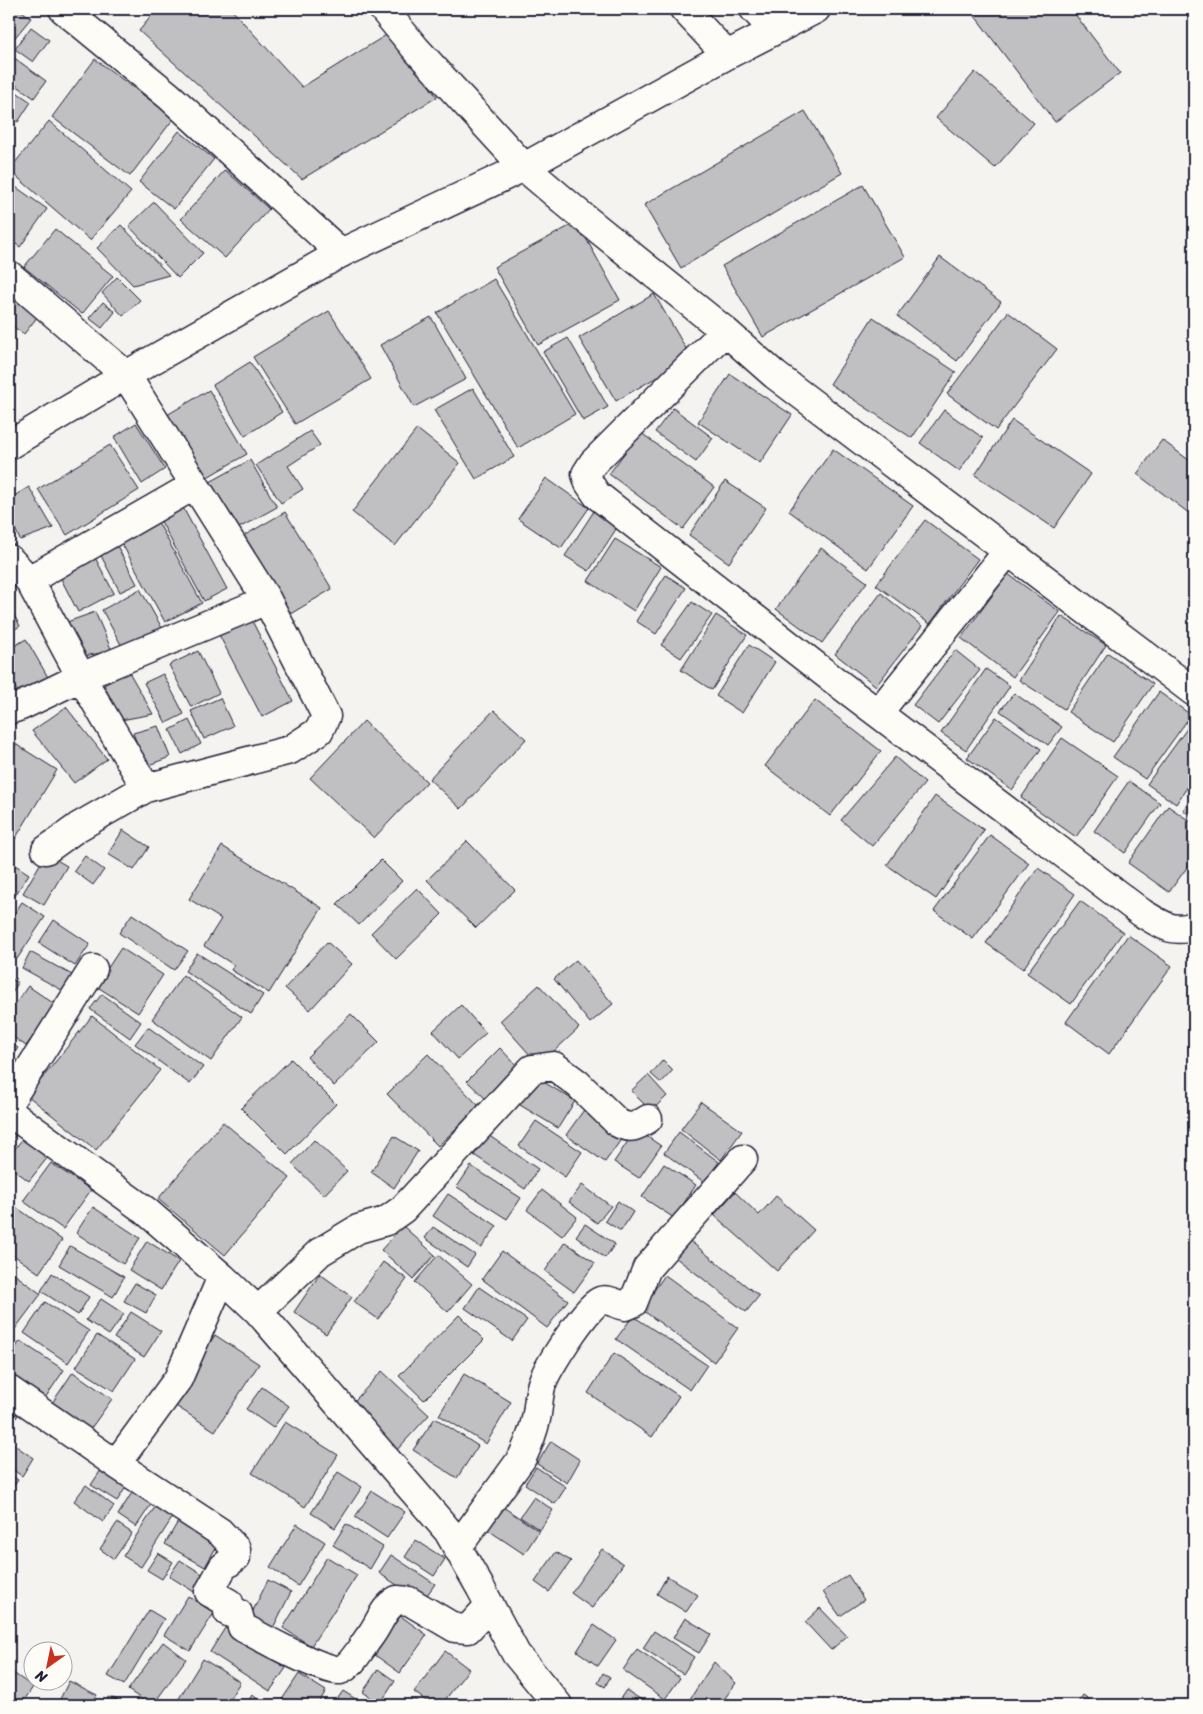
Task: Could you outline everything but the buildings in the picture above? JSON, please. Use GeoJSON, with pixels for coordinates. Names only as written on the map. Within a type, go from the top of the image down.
{"type":"FeatureCollection","features":[{"type":"Feature","properties":{"kind":"street"},"geometry":{"type":"LineString","coordinates":[[63,9],[169,96],[341,253]]}},
{"type":"Feature","properties":{"kind":"street"},"geometry":{"type":"LineString","coordinates":[[383,9],[416,49],[524,167],[577,212],[775,375],[1194,692]]}},
{"type":"Feature","properties":{"kind":"street"},"geometry":{"type":"LineString","coordinates":[[684,9],[727,54]]}},
{"type":"Feature","properties":{"kind":"street"},"geometry":{"type":"LineString","coordinates":[[754,9],[774,30]]}},
{"type":"Feature","properties":{"kind":"street"},"geometry":{"type":"LineString","coordinates":[[9,445],[126,375],[341,253],[524,167],[727,54],[816,9]]}},
{"type":"Feature","properties":{"kind":"street"},"geometry":{"type":"LineString","coordinates":[[9,275],[126,375],[267,600],[326,716],[319,731],[290,750],[146,788],[78,827],[46,850]]}},
{"type":"Feature","properties":{"kind":"street"},"geometry":{"type":"LineString","coordinates":[[725,332],[593,463],[586,474],[589,483],[597,495],[878,713],[1142,913],[1160,924],[1175,930],[1185,930],[1194,926]]}},
{"type":"Feature","properties":{"kind":"street"},"geometry":{"type":"LineString","coordinates":[[29,580],[195,485]]}},
{"type":"Feature","properties":{"kind":"street"},"geometry":{"type":"LineString","coordinates":[[878,713],[1008,551]]}},
{"type":"Feature","properties":{"kind":"street"},"geometry":{"type":"LineString","coordinates":[[9,559],[29,580],[81,678],[146,788]]}},
{"type":"Feature","properties":{"kind":"street"},"geometry":{"type":"LineString","coordinates":[[9,710],[267,600]]}},
{"type":"Feature","properties":{"kind":"street"},"geometry":{"type":"LineString","coordinates":[[9,1102],[93,969]]}},
{"type":"Feature","properties":{"kind":"street"},"geometry":{"type":"LineString","coordinates":[[258,1311],[320,1252],[358,1229],[386,1222],[403,1209],[532,1069],[554,1066],[578,1084],[618,1123],[631,1128],[648,1119]]}},
{"type":"Feature","properties":{"kind":"street"},"geometry":{"type":"LineString","coordinates":[[9,1112],[146,1211],[258,1311],[448,1531],[516,1654],[558,1705]]}},
{"type":"Feature","properties":{"kind":"street"},"geometry":{"type":"LineString","coordinates":[[458,1548],[522,1458],[530,1442],[546,1372],[584,1316],[599,1301],[607,1300],[626,1306],[633,1303],[647,1268],[743,1159]]}},
{"type":"Feature","properties":{"kind":"street"},"geometry":{"type":"LineString","coordinates":[[116,1464],[178,1379],[222,1277]]}},
{"type":"Feature","properties":{"kind":"street"},"geometry":{"type":"LineString","coordinates":[[9,1390],[116,1464],[220,1532],[236,1550],[236,1557],[223,1566],[209,1592],[229,1603],[228,1612],[238,1614],[242,1628],[318,1664],[335,1670],[341,1670],[348,1666],[385,1610],[397,1600],[409,1601],[454,1628],[463,1630],[468,1629],[490,1605]]}}]}
